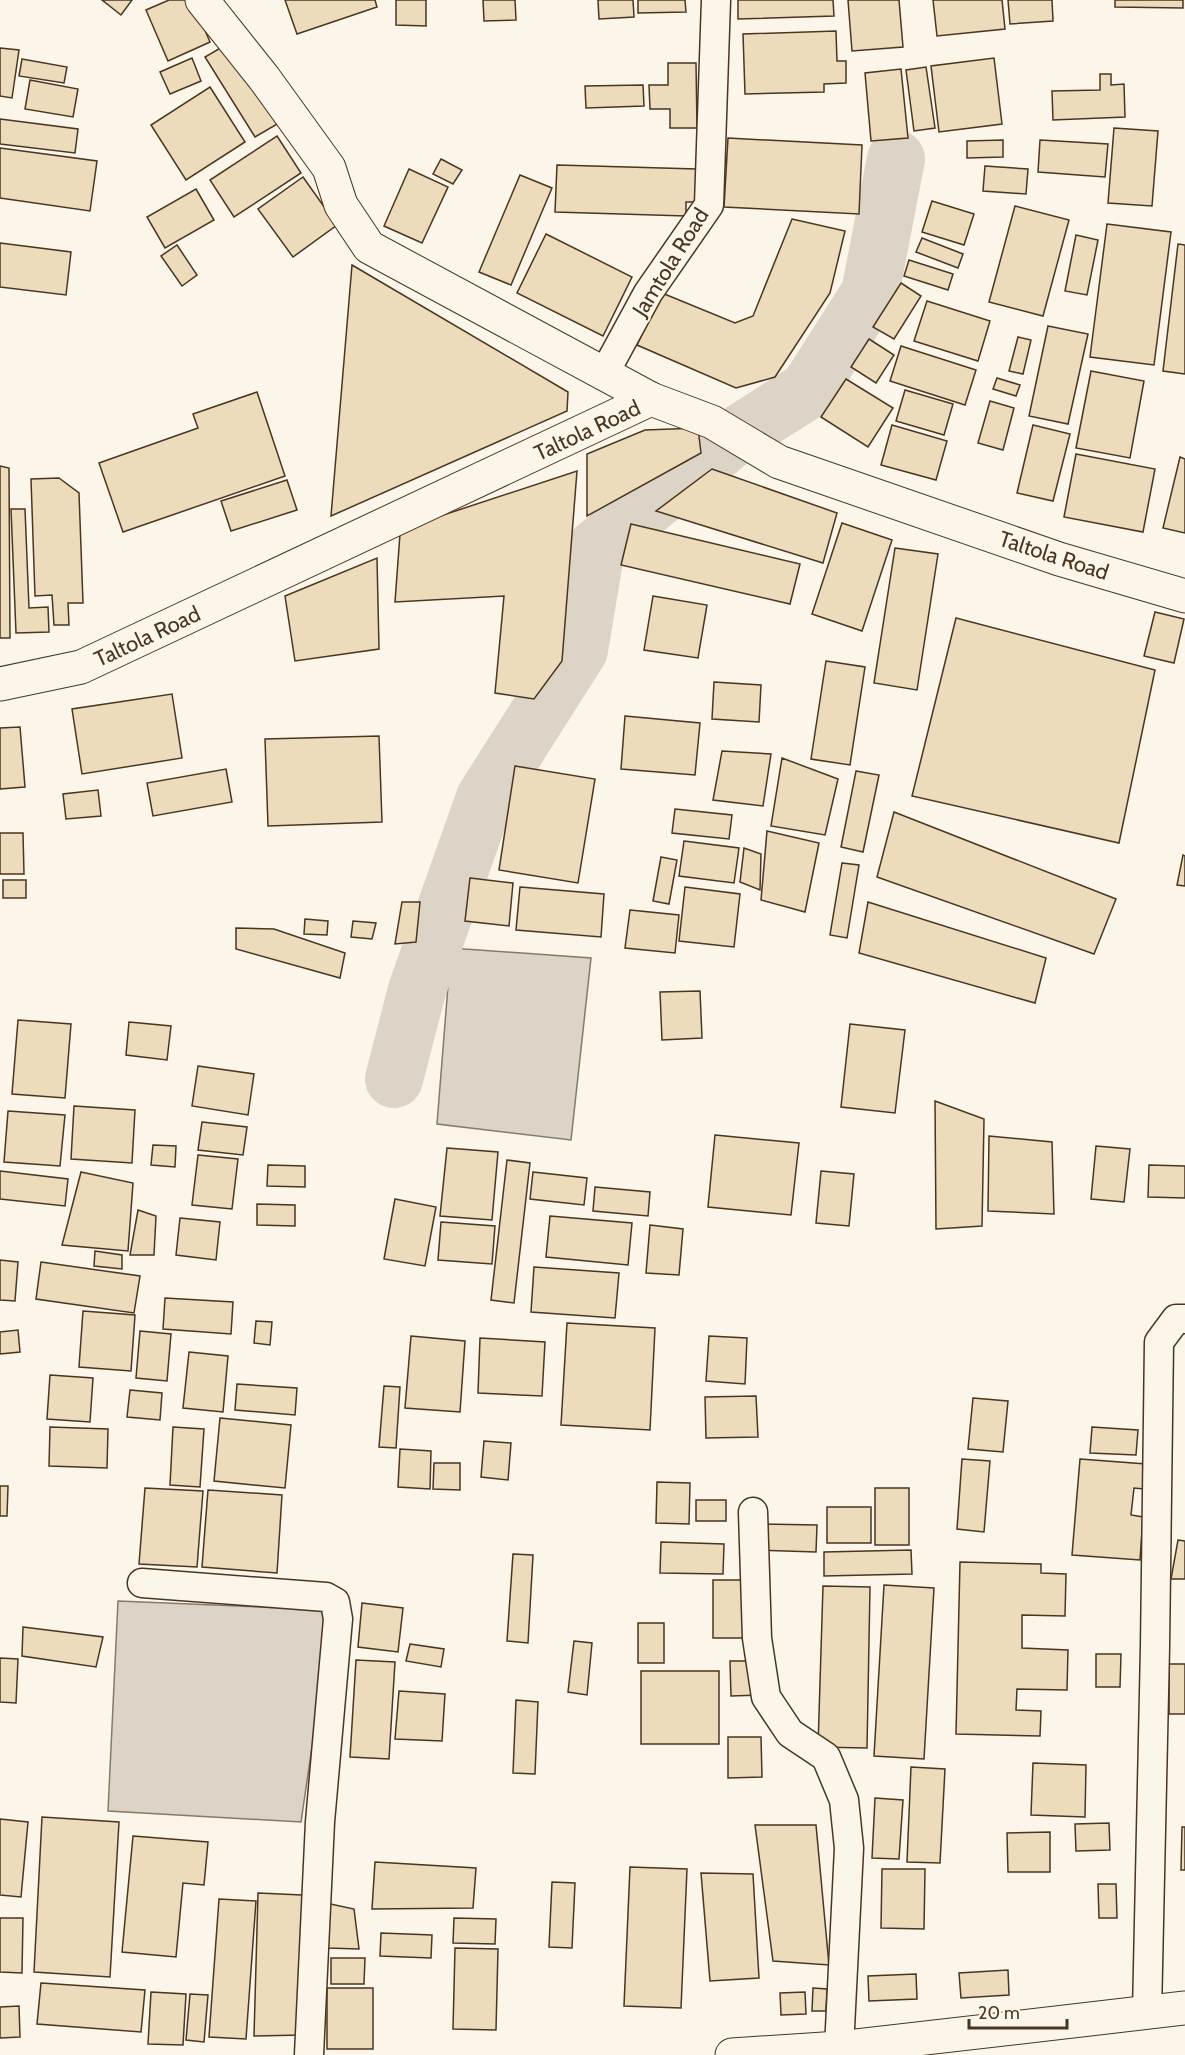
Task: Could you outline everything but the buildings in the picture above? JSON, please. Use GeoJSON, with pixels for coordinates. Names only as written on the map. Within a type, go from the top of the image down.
{"type":"FeatureCollection","features":[{"type":"Feature","properties":{"kind":"main road"},"geometry":{"type":"LineString","coordinates":[[202,0],[264,78],[329,168],[341,205],[369,247],[651,399]]}},
{"type":"Feature","properties":{"kind":"main road","name":"Taltola Road"},"geometry":{"type":"LineString","coordinates":[[0,684],[81,667],[651,399],[712,422],[779,462],[1059,559],[1185,596]]}},
{"type":"Feature","properties":{"kind":"main road"},"geometry":{"type":"LineString","coordinates":[[732,2055],[839,2048],[1185,2008]]}},
{"type":"Feature","properties":{"kind":"street","name":"Jamtola Road"},"geometry":{"type":"LineString","coordinates":[[604,374],[648,293],[709,205],[716,0]]}},
{"type":"Feature","properties":{"kind":"street"},"geometry":{"type":"LineString","coordinates":[[1147,2013],[1159,1342],[1176,1319],[1185,1320]]}},
{"type":"Feature","properties":{"kind":"street"},"geometry":{"type":"LineString","coordinates":[[753,1512],[757,1638],[766,1697],[790,1733],[826,1757],[844,1800],[849,1848],[839,2048]]}},
{"type":"Feature","properties":{"kind":"street"},"geometry":{"type":"LineString","coordinates":[[142,1583],[326,1597],[335,1602],[338,1619],[320,1822],[309,2055]]}},
{"type":"Feature","properties":{"kind":"shaded area"},"geometry":{"type":"Polygon","coordinates":[[[451,948],[591,958],[571,1140],[437,1124],[451,948]]]}},
{"type":"Feature","properties":{"kind":"shaded area"},"geometry":{"type":"Polygon","coordinates":[[[118,1601],[332,1610],[301,1822],[108,1811],[118,1601]]]}},
{"type":"Feature","properties":{"kind":"waterway"},"geometry":{"type":"LineString","coordinates":[[394,1079],[417,990],[485,798],[579,650],[596,548],[734,437],[808,390],[870,293],[896,159]]}}]}
